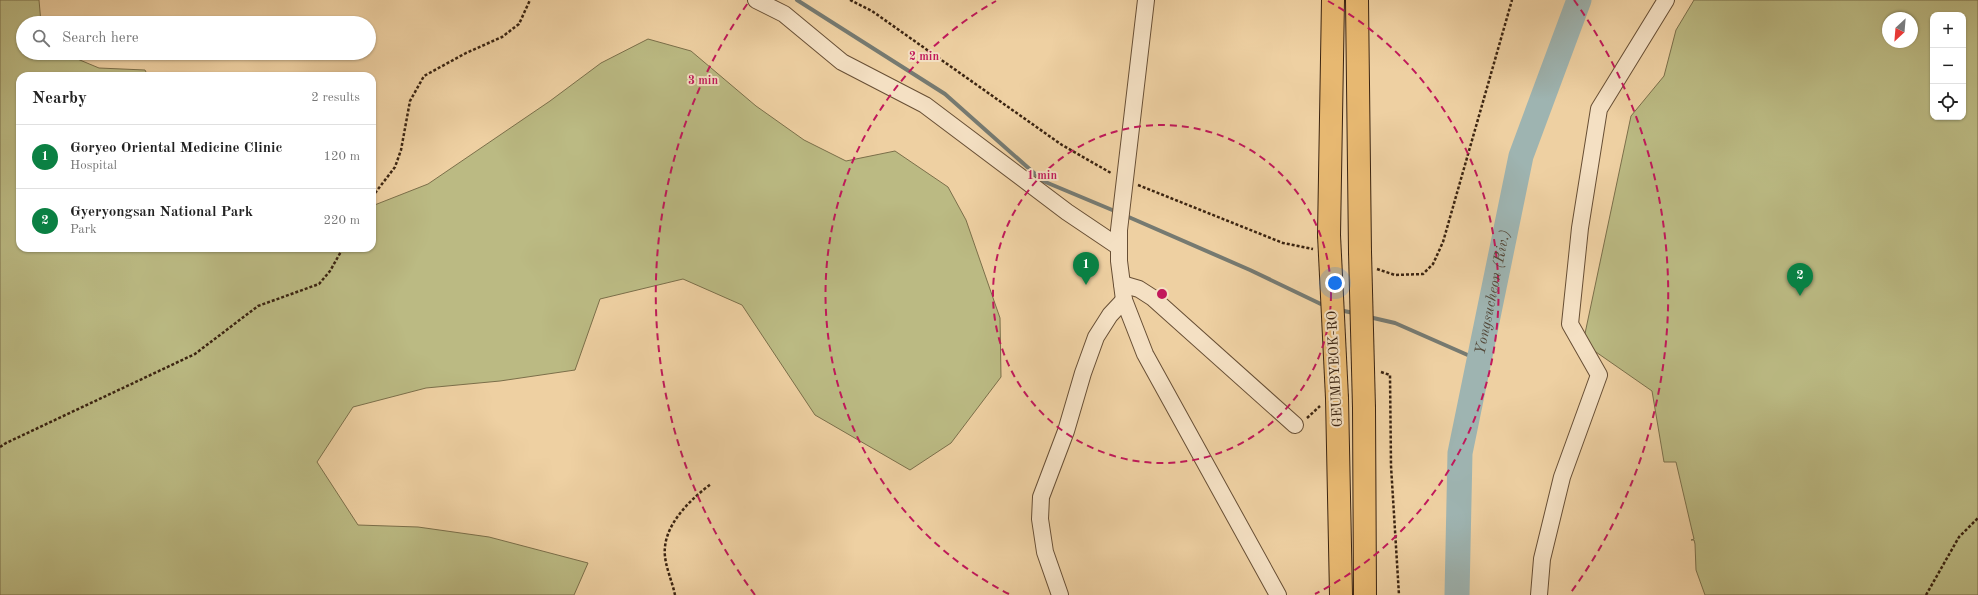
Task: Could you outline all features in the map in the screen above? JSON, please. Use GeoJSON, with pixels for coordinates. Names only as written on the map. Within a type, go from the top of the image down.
{"type":"FeatureCollection","features":[{"type":"Feature","properties":{"kind":"highway","name":"GEUMBYEOK-RO"},"geometry":{"type":"LineString","coordinates":[[1333,0],[1322,242],[1337,398],[1339,589]]}},
{"type":"Feature","properties":{"kind":"highway"},"geometry":{"type":"LineString","coordinates":[[1357,0],[1367,260]]}},
{"type":"Feature","properties":{"kind":"highway","name":"GEUMBYEOK-RO"},"geometry":{"type":"LineString","coordinates":[[1365,595],[1364,408],[1367,260]]}},
{"type":"Feature","properties":{"kind":"street"},"geometry":{"type":"LineString","coordinates":[[756,0],[784,14],[842,62],[925,105],[1067,212],[1119,247]]}},
{"type":"Feature","properties":{"kind":"street"},"geometry":{"type":"LineString","coordinates":[[1146,0],[1120,230],[1119,247],[1123,292],[1145,354],[1278,595]]}},
{"type":"Feature","properties":{"kind":"street"},"geometry":{"type":"LineString","coordinates":[[1540,595],[1542,559],[1562,477],[1599,375],[1570,324],[1580,228],[1599,109],[1666,0]]}},
{"type":"Feature","properties":{"kind":"street"},"geometry":{"type":"LineString","coordinates":[[1060,595],[1045,552],[1040,519],[1041,497],[1066,431],[1083,373],[1096,337],[1123,292],[1139,289],[1153,298],[1295,425]]}},
{"type":"Feature","properties":{"kind":"path"},"geometry":{"type":"LineString","coordinates":[[376,192],[395,167],[401,150],[410,101],[424,76],[466,53],[502,37],[519,24],[530,0]]}},
{"type":"Feature","properties":{"kind":"path"},"geometry":{"type":"LineString","coordinates":[[850,0],[872,11],[1062,145],[1125,184],[1283,243],[1322,242]]}},
{"type":"Feature","properties":{"kind":"path"},"geometry":{"type":"LineString","coordinates":[[1367,260],[1395,275],[1423,274],[1433,264],[1442,242],[1512,0]]}},
{"type":"Feature","properties":{"kind":"path"},"geometry":{"type":"LineString","coordinates":[[0,447],[6,442],[195,354],[258,306],[319,284],[330,271],[341,252]]}},
{"type":"Feature","properties":{"kind":"path"},"geometry":{"type":"LineString","coordinates":[[675,595],[664,548],[669,529],[697,495],[711,484]]}},
{"type":"Feature","properties":{"kind":"path"},"geometry":{"type":"LineString","coordinates":[[1926,595],[1959,537],[1978,518]]}},
{"type":"Feature","properties":{"kind":"shaded area"},"geometry":{"type":"Polygon","coordinates":[[[0,0],[39,0],[40,16],[16,16],[16,60],[80,60],[99,68],[145,70],[146,72],[16,72],[16,252],[376,252],[376,204],[428,184],[550,101],[601,63],[648,39],[691,51],[756,106],[804,140],[846,161],[895,151],[948,187],[966,220],[1000,318],[1001,377],[951,443],[910,470],[815,415],[742,305],[683,279],[600,299],[575,370],[500,381],[426,388],[353,407],[317,462],[358,525],[418,527],[489,537],[588,563],[574,595],[0,595],[0,0]]]}},
{"type":"Feature","properties":{"kind":"shaded area"},"geometry":{"type":"Polygon","coordinates":[[[1694,0],[1978,0],[1978,595],[1705,595],[1696,570],[1695,544],[1694,540],[1691,540],[1694,539],[1676,462],[1664,462],[1652,391],[1583,343],[1631,116],[1664,76],[1676,30],[1694,0]]]}},
{"type":"Feature","properties":{"kind":"waterway"},"geometry":{"type":"LineString","coordinates":[[797,0],[945,94],[1043,181],[1117,212]]}},
{"type":"Feature","properties":{"kind":"waterway","name":"Yongsucheon (Riv.)"},"geometry":{"type":"LineString","coordinates":[[1457,595],[1460,453],[1521,156],[1579,0]]}},
{"type":"Feature","properties":{"kind":"waterway"},"geometry":{"type":"LineString","coordinates":[[1124,215],[1250,270],[1325,306]]}},
{"type":"Feature","properties":{"kind":"waterway"},"geometry":{"type":"LineString","coordinates":[[1339,310],[1354,313]]}},
{"type":"Feature","properties":{"kind":"waterway"},"geometry":{"type":"LineString","coordinates":[[1369,317],[1395,323],[1479,360]]}},
{"type":"Feature","properties":{"kind":"place","name":"Goryeo Oriental Medicine Clinic"},"geometry":{"type":"Point","coordinates":[1086,285]}},
{"type":"Feature","properties":{"kind":"place","name":"Gyeryongsan National Park"},"geometry":{"type":"Point","coordinates":[1800,296]}}]}
